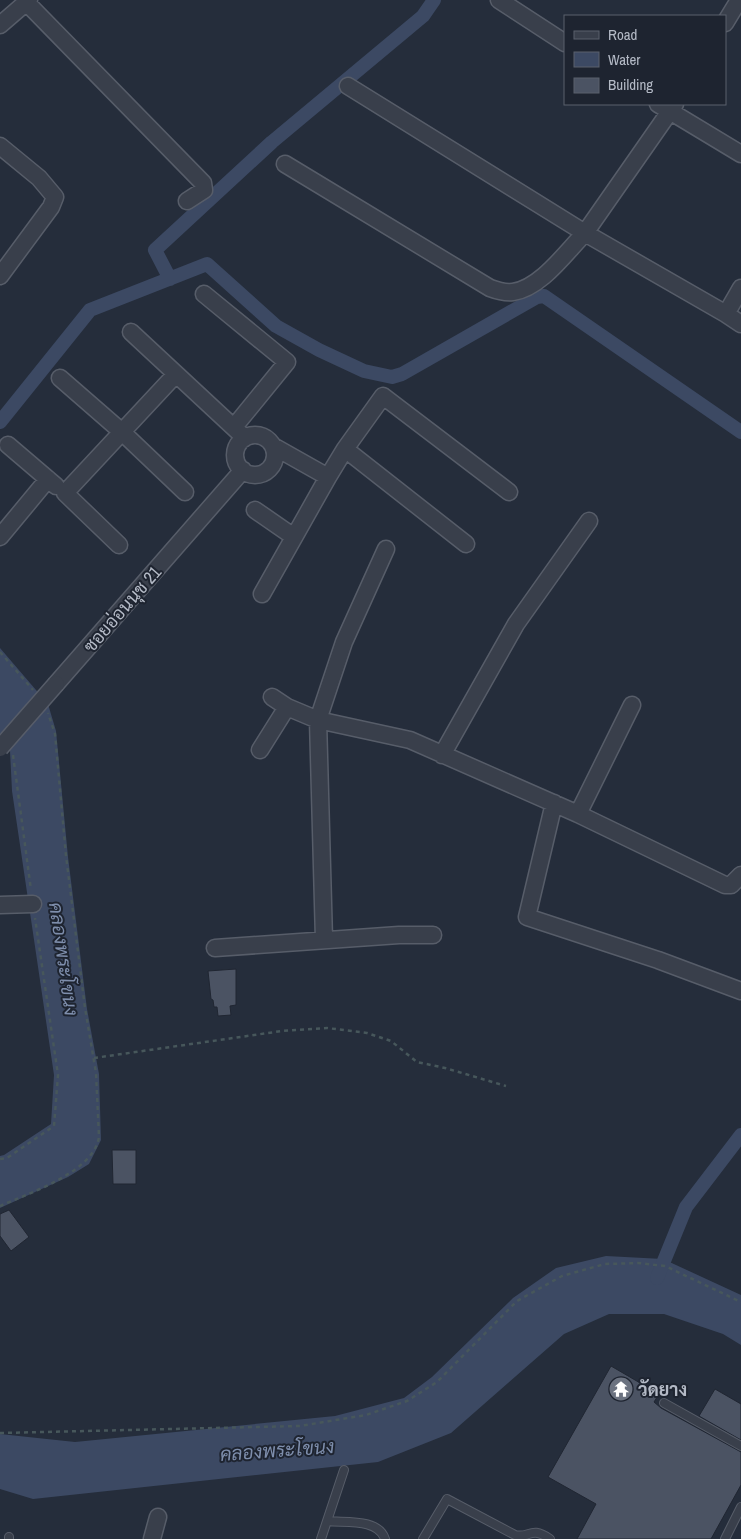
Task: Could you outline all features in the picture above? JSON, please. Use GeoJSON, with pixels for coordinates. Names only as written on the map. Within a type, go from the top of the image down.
{"type":"FeatureCollection","features":[{"type":"Feature","properties":{"kind":"street"},"geometry":{"type":"LineString","coordinates":[[499,0],[564,42]]}},
{"type":"Feature","properties":{"kind":"street"},"geometry":{"type":"LineString","coordinates":[[726,21],[739,0]]}},
{"type":"Feature","properties":{"kind":"street"},"geometry":{"type":"LineString","coordinates":[[0,26],[27,1],[203,183],[204,188],[202,192],[187,201]]}},
{"type":"Feature","properties":{"kind":"street"},"geometry":{"type":"LineString","coordinates":[[348,86],[585,233],[741,324]]}},
{"type":"Feature","properties":{"kind":"street"},"geometry":{"type":"LineString","coordinates":[[285,164],[490,288],[501,292],[513,292],[536,283],[585,233],[668,106],[741,154]]}},
{"type":"Feature","properties":{"kind":"street"},"geometry":{"type":"LineString","coordinates":[[0,146],[39,178],[55,196],[51,208],[0,276]]}},
{"type":"Feature","properties":{"kind":"street"},"geometry":{"type":"LineString","coordinates":[[726,314],[741,288]]}},
{"type":"Feature","properties":{"kind":"street"},"geometry":{"type":"LineString","coordinates":[[204,294],[287,362],[240,432],[235,453],[238,466],[255,475],[268,470],[275,459],[273,446]]}},
{"type":"Feature","properties":{"kind":"street"},"geometry":{"type":"LineString","coordinates":[[131,332],[240,432],[264,437],[273,446],[328,477]]}},
{"type":"Feature","properties":{"kind":"street"},"geometry":{"type":"LineString","coordinates":[[65,494],[176,374]]}},
{"type":"Feature","properties":{"kind":"street"},"geometry":{"type":"LineString","coordinates":[[60,378],[122,432],[186,492]]}},
{"type":"Feature","properties":{"kind":"street"},"geometry":{"type":"LineString","coordinates":[[262,594],[345,449],[383,396],[510,492]]}},
{"type":"Feature","properties":{"kind":"street"},"geometry":{"type":"LineString","coordinates":[[8,445],[65,494],[119,545]]}},
{"type":"Feature","properties":{"kind":"street"},"geometry":{"type":"LineString","coordinates":[[345,449],[466,544]]}},
{"type":"Feature","properties":{"kind":"street","name":"ซอยอ่อนนุช 21"},"geometry":{"type":"LineString","coordinates":[[6,749],[56,684],[243,470]]}},
{"type":"Feature","properties":{"kind":"street"},"geometry":{"type":"LineString","coordinates":[[0,537],[48,479]]}},
{"type":"Feature","properties":{"kind":"street"},"geometry":{"type":"LineString","coordinates":[[254,510],[294,536]]}},
{"type":"Feature","properties":{"kind":"street"},"geometry":{"type":"LineString","coordinates":[[442,755],[516,624],[589,521]]}},
{"type":"Feature","properties":{"kind":"street"},"geometry":{"type":"LineString","coordinates":[[324,940],[318,720],[344,642],[386,549]]}},
{"type":"Feature","properties":{"kind":"street"},"geometry":{"type":"LineString","coordinates":[[272,698],[318,720],[410,740],[578,814],[725,885],[731,885],[741,875]]}},
{"type":"Feature","properties":{"kind":"street"},"geometry":{"type":"LineString","coordinates":[[578,814],[632,705]]}},
{"type":"Feature","properties":{"kind":"street"},"geometry":{"type":"LineString","coordinates":[[260,750],[287,706]]}},
{"type":"Feature","properties":{"kind":"street"},"geometry":{"type":"LineString","coordinates":[[554,803],[527,917],[658,960],[741,992]]}},
{"type":"Feature","properties":{"kind":"street"},"geometry":{"type":"LineString","coordinates":[[0,905],[33,904]]}},
{"type":"Feature","properties":{"kind":"street"},"geometry":{"type":"LineString","coordinates":[[215,948],[399,935],[433,935]]}},
{"type":"Feature","properties":{"kind":"street"},"geometry":{"type":"LineString","coordinates":[[152,1539],[158,1517]]}},
{"type":"Feature","properties":{"kind":"lane"},"geometry":{"type":"LineString","coordinates":[[664,1404],[741,1446]]}},
{"type":"Feature","properties":{"kind":"lane"},"geometry":{"type":"LineString","coordinates":[[321,1539],[344,1470]]}},
{"type":"Feature","properties":{"kind":"lane"},"geometry":{"type":"LineString","coordinates":[[423,1539],[446,1499],[515,1535],[522,1536],[532,1532],[542,1534],[550,1539]]}},
{"type":"Feature","properties":{"kind":"lane"},"geometry":{"type":"LineString","coordinates":[[725,1539],[741,1507]]}},
{"type":"Feature","properties":{"kind":"lane"},"geometry":{"type":"LineString","coordinates":[[328,1521],[358,1522],[378,1529],[384,1534],[385,1539]]}},
{"type":"Feature","properties":{"kind":"path"},"geometry":{"type":"LineString","coordinates":[[0,652],[33,690]]}},
{"type":"Feature","properties":{"kind":"path"},"geometry":{"type":"LineString","coordinates":[[0,1206],[67,1175],[85,1163],[99,1137],[96,1073],[85,1008],[67,866],[55,734],[46,705]]}},
{"type":"Feature","properties":{"kind":"path"},"geometry":{"type":"LineString","coordinates":[[0,1159],[7,1158],[54,1126],[58,1075],[16,788],[6,749]]}},
{"type":"Feature","properties":{"kind":"path"},"geometry":{"type":"LineString","coordinates":[[94,1058],[282,1031],[326,1028],[366,1033],[383,1038],[391,1041],[417,1062],[506,1086]]}},
{"type":"Feature","properties":{"kind":"path"},"geometry":{"type":"LineString","coordinates":[[0,1433],[300,1426],[366,1415],[407,1401],[437,1382],[517,1300],[562,1276],[605,1264],[638,1263],[665,1266],[741,1302]]}},
{"type":"Feature","properties":{"kind":"water","name":"คลองพระโขนง"},"geometry":{"type":"Polygon","coordinates":[[[0,648],[48,704],[56,731],[68,857],[87,1009],[99,1074],[101,1140],[89,1164],[68,1177],[0,1208],[0,1156],[51,1124],[54,1075],[12,791],[10,751],[0,735],[0,648]]]}},
{"type":"Feature","properties":{"kind":"water","name":"คลองพระโขนง"},"geometry":{"type":"Polygon","coordinates":[[[606,1256],[663,1259],[741,1295],[741,1345],[723,1334],[664,1314],[609,1314],[564,1334],[451,1433],[378,1462],[33,1499],[0,1489],[0,1434],[75,1442],[335,1416],[404,1398],[432,1377],[513,1298],[556,1268],[606,1256]]]}},
{"type":"Feature","properties":{"kind":"building"},"geometry":{"type":"Polygon","coordinates":[[[236,969],[236,1005],[230,1006],[231,1015],[218,1016],[217,1007],[214,1007],[213,1000],[211,999],[208,971],[236,969]]]}},
{"type":"Feature","properties":{"kind":"building"},"geometry":{"type":"Polygon","coordinates":[[[112,1150],[136,1150],[136,1184],[113,1184],[112,1150]]]}},
{"type":"Feature","properties":{"kind":"building"},"geometry":{"type":"Polygon","coordinates":[[[9,1210],[29,1237],[11,1251],[0,1236],[0,1214],[9,1210]]]}},
{"type":"Feature","properties":{"kind":"building"},"geometry":{"type":"Polygon","coordinates":[[[611,1366],[659,1394],[654,1402],[661,1408],[741,1452],[741,1485],[711,1539],[577,1539],[596,1504],[548,1477],[611,1366]]]}},
{"type":"Feature","properties":{"kind":"building"},"geometry":{"type":"Polygon","coordinates":[[[715,1389],[741,1404],[741,1440],[699,1416],[715,1389]]]}},
{"type":"Feature","properties":{"kind":"waterway"},"geometry":{"type":"LineString","coordinates":[[170,279],[155,250],[272,142],[423,16],[434,0]]}},
{"type":"Feature","properties":{"kind":"waterway"},"geometry":{"type":"LineString","coordinates":[[0,422],[90,310],[207,264],[276,326],[319,350],[364,371],[392,377],[402,374],[537,297],[544,296],[741,432]]}},
{"type":"Feature","properties":{"kind":"waterway"},"geometry":{"type":"LineString","coordinates":[[657,1278],[686,1207],[741,1135]]}},
{"type":"Feature","properties":{"kind":"place","name":"วัดยาง"},"geometry":{"type":"Point","coordinates":[621,1389]}}]}
